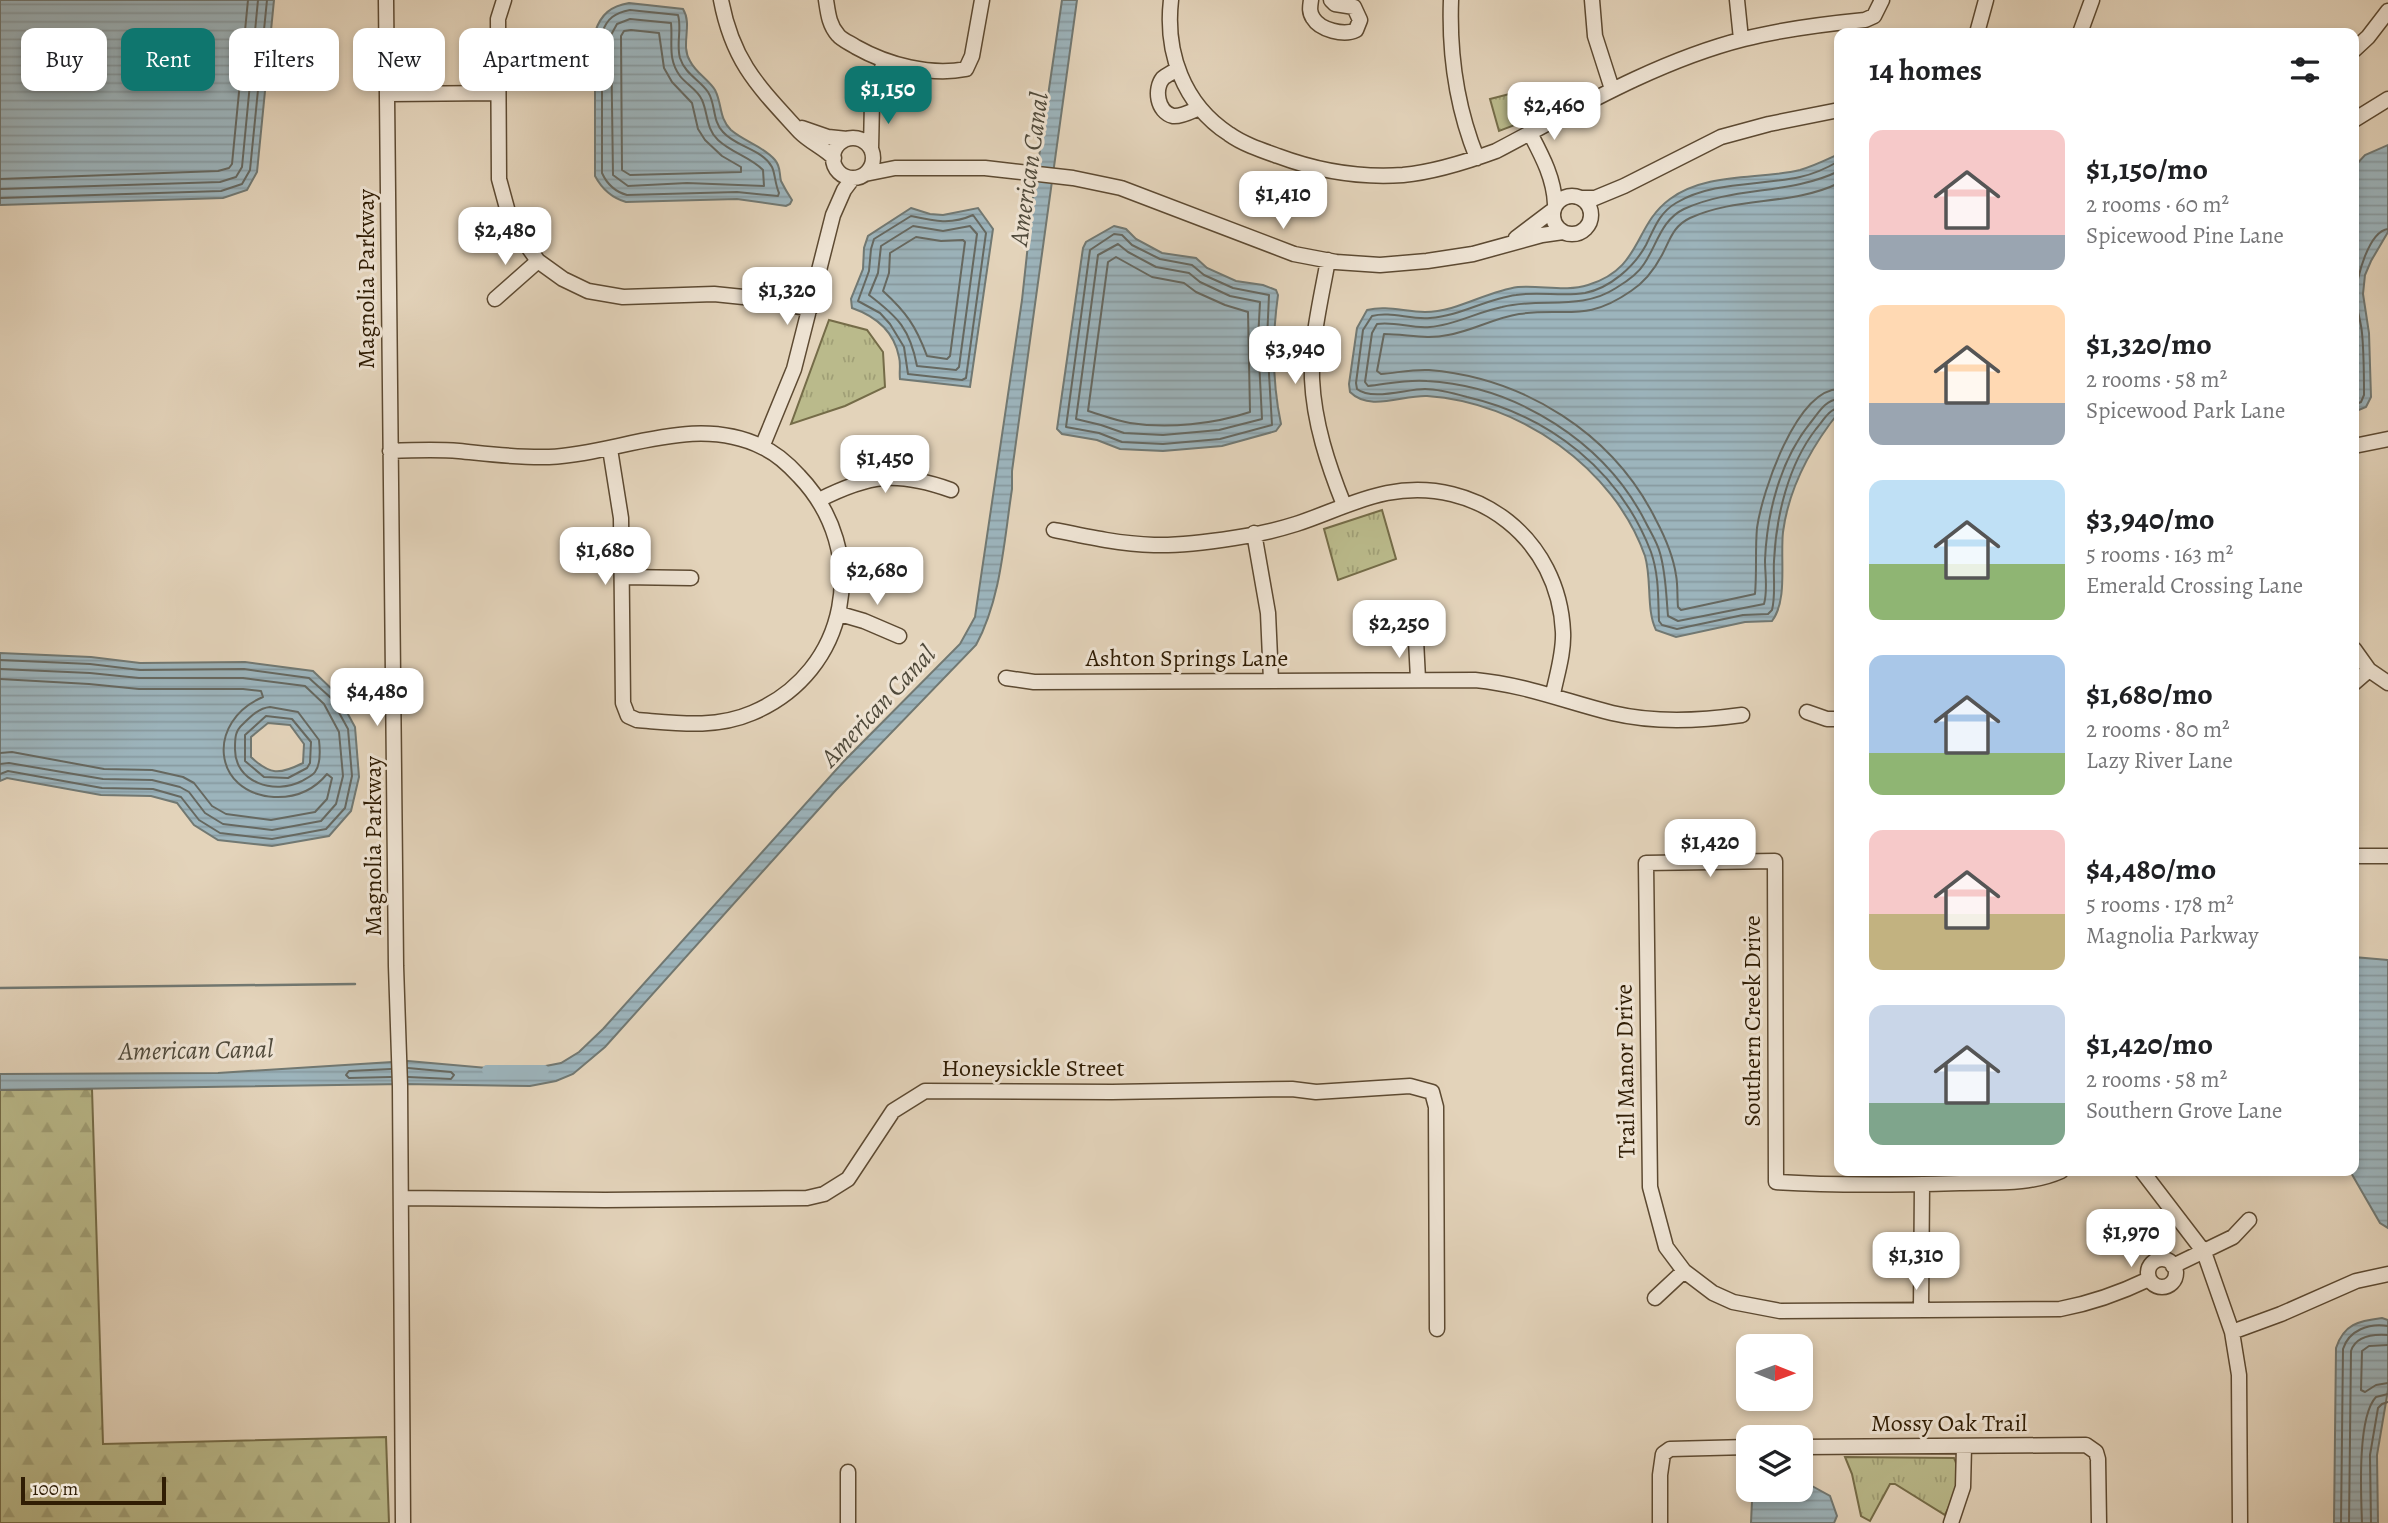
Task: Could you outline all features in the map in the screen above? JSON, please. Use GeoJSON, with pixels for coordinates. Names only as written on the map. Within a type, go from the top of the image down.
{"type":"FeatureCollection","features":[{"type":"Feature","properties":{"kind":"street","name":"Magnolia Parkway"},"geometry":{"type":"LineString","coordinates":[[386,0],[400,1086],[402,1523]]}},
{"type":"Feature","properties":{"kind":"street"},"geometry":{"type":"LineString","coordinates":[[504,0],[498,19],[499,179],[511,223],[538,261],[563,279],[588,291],[623,297],[714,294],[810,309]]}},
{"type":"Feature","properties":{"kind":"street"},"geometry":{"type":"LineString","coordinates":[[721,0],[727,28],[742,62],[764,94],[802,133],[826,150],[843,175],[859,176],[895,168],[985,168],[1070,178],[1121,188],[1294,254],[1380,265],[1473,254],[1542,235],[1563,232],[1576,234],[1582,232],[1624,186]]}},
{"type":"Feature","properties":{"kind":"street"},"geometry":{"type":"LineString","coordinates":[[827,0],[831,24],[839,37],[884,61],[942,71],[966,69],[972,56],[982,0]]}},
{"type":"Feature","properties":{"kind":"street"},"geometry":{"type":"LineString","coordinates":[[1171,0],[1170,39],[1177,69],[1199,108],[1228,134],[1257,148],[1322,170],[1348,174],[1403,175],[1430,171],[1496,151],[1612,89],[1741,39],[1789,29],[1865,20],[1874,16],[1882,0]]}},
{"type":"Feature","properties":{"kind":"street"},"geometry":{"type":"LineString","coordinates":[[1311,0],[1310,13],[1321,26],[1342,33],[1356,30],[1360,20],[1354,7],[1335,4],[1331,0]]}},
{"type":"Feature","properties":{"kind":"street"},"geometry":{"type":"LineString","coordinates":[[1451,0],[1450,34],[1457,98],[1477,158]]}},
{"type":"Feature","properties":{"kind":"street"},"geometry":{"type":"LineString","coordinates":[[1592,0],[1595,36],[1612,89]]}},
{"type":"Feature","properties":{"kind":"street"},"geometry":{"type":"LineString","coordinates":[[1737,0],[1741,39]]}},
{"type":"Feature","properties":{"kind":"street"},"geometry":{"type":"LineString","coordinates":[[1978,28],[1986,0]]}},
{"type":"Feature","properties":{"kind":"street"},"geometry":{"type":"LineString","coordinates":[[2082,28],[2092,0]]}},
{"type":"Feature","properties":{"kind":"street"},"geometry":{"type":"LineString","coordinates":[[2359,45],[2388,11]]}},
{"type":"Feature","properties":{"kind":"street"},"geometry":{"type":"LineString","coordinates":[[833,215],[834,162],[838,145],[860,126],[872,102],[884,61]]}},
{"type":"Feature","properties":{"kind":"street"},"geometry":{"type":"LineString","coordinates":[[1177,69],[1162,79],[1158,90],[1158,101],[1163,110],[1173,116],[1199,108]]}},
{"type":"Feature","properties":{"kind":"street"},"geometry":{"type":"LineString","coordinates":[[388,94],[498,93]]}},
{"type":"Feature","properties":{"kind":"street"},"geometry":{"type":"LineString","coordinates":[[2359,117],[2388,99]]}},
{"type":"Feature","properties":{"kind":"street"},"geometry":{"type":"LineString","coordinates":[[762,447],[794,369],[833,215],[844,190],[872,165],[872,102]]}},
{"type":"Feature","properties":{"kind":"street"},"geometry":{"type":"LineString","coordinates":[[1507,245],[1565,197],[1595,198],[1721,137],[1834,111]]}},
{"type":"Feature","properties":{"kind":"street"},"geometry":{"type":"LineString","coordinates":[[794,124],[828,137],[862,140],[885,164],[895,168]]}},
{"type":"Feature","properties":{"kind":"street"},"geometry":{"type":"LineString","coordinates":[[1530,133],[1554,187],[1554,222],[1563,232]]}},
{"type":"Feature","properties":{"kind":"street"},"geometry":{"type":"LineString","coordinates":[[1547,167],[1590,208],[1591,221]]}},
{"type":"Feature","properties":{"kind":"street"},"geometry":{"type":"LineString","coordinates":[[1328,260],[1314,344],[1312,376],[1321,436],[1343,505]]}},
{"type":"Feature","properties":{"kind":"street"},"geometry":{"type":"LineString","coordinates":[[495,299],[538,261]]}},
{"type":"Feature","properties":{"kind":"street"},"geometry":{"type":"LineString","coordinates":[[390,451],[460,451],[521,458],[610,449],[686,434],[736,438],[762,447],[787,463],[819,500],[835,532],[842,566],[843,588],[839,614],[828,643],[812,668],[793,688],[753,713],[711,724],[637,720],[628,716],[623,703],[620,505],[610,449]]}},
{"type":"Feature","properties":{"kind":"street"},"geometry":{"type":"LineString","coordinates":[[2359,445],[2388,439]]}},
{"type":"Feature","properties":{"kind":"street"},"geometry":{"type":"LineString","coordinates":[[819,500],[848,485],[867,479],[890,477],[922,480],[951,490]]}},
{"type":"Feature","properties":{"kind":"street"},"geometry":{"type":"LineString","coordinates":[[1054,530],[1109,541],[1156,545],[1237,538],[1297,524],[1343,505],[1387,493],[1415,490],[1446,493],[1483,504],[1510,521],[1536,550],[1550,572],[1559,603],[1563,632],[1561,659],[1553,694]]}},
{"type":"Feature","properties":{"kind":"street"},"geometry":{"type":"LineString","coordinates":[[1254,533],[1268,613],[1271,680]]}},
{"type":"Feature","properties":{"kind":"street"},"geometry":{"type":"LineString","coordinates":[[623,578],[691,578]]}},
{"type":"Feature","properties":{"kind":"street"},"geometry":{"type":"LineString","coordinates":[[839,614],[899,636]]}},
{"type":"Feature","properties":{"kind":"street"},"geometry":{"type":"LineString","coordinates":[[1416,640],[1418,679]]}},
{"type":"Feature","properties":{"kind":"street"},"geometry":{"type":"LineString","coordinates":[[2359,656],[2369,670],[2388,683]]}},
{"type":"Feature","properties":{"kind":"street"},"geometry":{"type":"LineString","coordinates":[[2359,679],[2369,670]]}},
{"type":"Feature","properties":{"kind":"street","name":"Ashton Springs Lane"},"geometry":{"type":"LineString","coordinates":[[1006,678],[1034,682],[1418,679],[1509,683],[1613,713],[1650,719],[1680,721],[1742,715]]}},
{"type":"Feature","properties":{"kind":"street"},"geometry":{"type":"LineString","coordinates":[[1807,712],[1834,719]]}},
{"type":"Feature","properties":{"kind":"street"},"geometry":{"type":"LineString","coordinates":[[2359,856],[2388,856]]}},
{"type":"Feature","properties":{"kind":"street","name":"Trail Manor Drive"},"geometry":{"type":"LineString","coordinates":[[1774,860],[1646,863],[1650,1187],[1666,1247],[1684,1271],[1713,1293],[1733,1302],[1780,1311],[2060,1309],[2087,1304],[2149,1279],[2159,1287],[2168,1285],[2175,1275],[2173,1266],[2204,1252]]}},
{"type":"Feature","properties":{"kind":"street","name":"Southern Creek Drive"},"geometry":{"type":"LineString","coordinates":[[1774,860],[1776,1182],[1922,1184]]}},
{"type":"Feature","properties":{"kind":"street","name":"Honeysickle Street"},"geometry":{"type":"LineString","coordinates":[[401,1198],[807,1198],[824,1194],[848,1179],[893,1111],[925,1091],[1292,1089],[1316,1092],[1410,1086],[1432,1091],[1436,1107],[1437,1329]]}},
{"type":"Feature","properties":{"kind":"street"},"geometry":{"type":"LineString","coordinates":[[1921,1310],[1922,1184],[2021,1182],[2050,1176]]}},
{"type":"Feature","properties":{"kind":"street"},"geometry":{"type":"LineString","coordinates":[[2146,1176],[2204,1252],[2232,1332],[2239,1375],[2240,1523]]}},
{"type":"Feature","properties":{"kind":"street"},"geometry":{"type":"LineString","coordinates":[[2204,1252],[2233,1237],[2249,1220]]}},
{"type":"Feature","properties":{"kind":"street"},"geometry":{"type":"LineString","coordinates":[[1654,1298],[1684,1271]]}},
{"type":"Feature","properties":{"kind":"street"},"geometry":{"type":"LineString","coordinates":[[2232,1332],[2356,1281],[2388,1274]]}},
{"type":"Feature","properties":{"kind":"street","name":"Mossy Oak Trail"},"geometry":{"type":"LineString","coordinates":[[1813,1447],[2086,1445],[2096,1452],[2099,1523]]}},
{"type":"Feature","properties":{"kind":"street"},"geometry":{"type":"LineString","coordinates":[[1951,1523],[1963,1488],[1964,1446]]}},
{"type":"Feature","properties":{"kind":"street"},"geometry":{"type":"LineString","coordinates":[[1660,1523],[1663,1454],[1670,1449],[1736,1447]]}},
{"type":"Feature","properties":{"kind":"street"},"geometry":{"type":"LineString","coordinates":[[848,1472],[848,1523]]}},
{"type":"Feature","properties":{"kind":"green space"},"geometry":{"type":"Polygon","coordinates":[[[1537,87],[1549,112],[1499,131],[1490,99],[1537,87]]]}},
{"type":"Feature","properties":{"kind":"green space"},"geometry":{"type":"Polygon","coordinates":[[[829,320],[867,330],[883,352],[885,387],[845,406],[791,424],[829,320]]]}},
{"type":"Feature","properties":{"kind":"green space"},"geometry":{"type":"Polygon","coordinates":[[[1382,510],[1396,559],[1338,580],[1324,529],[1382,510]]]}},
{"type":"Feature","properties":{"kind":"green space"},"geometry":{"type":"Polygon","coordinates":[[[92,1089],[103,1444],[386,1437],[389,1523],[0,1523],[0,1090],[92,1089]]]}},
{"type":"Feature","properties":{"kind":"green space"},"geometry":{"type":"Polygon","coordinates":[[[1845,1457],[1954,1458],[1957,1479],[1945,1515],[1895,1484],[1890,1484],[1870,1521],[1861,1516],[1852,1474],[1845,1457]]]}},
{"type":"Feature","properties":{"kind":"water"},"geometry":{"type":"Polygon","coordinates":[[[0,0],[274,0],[271,28],[229,28],[229,91],[265,91],[257,172],[247,190],[223,198],[0,205],[0,0]]]}},
{"type":"Feature","properties":{"kind":"water","name":"American Canal"},"geometry":{"type":"Polygon","coordinates":[[[1062,0],[1077,0],[1012,471],[1004,549],[991,609],[984,627],[976,645],[836,790],[605,1047],[573,1074],[556,1081],[530,1086],[404,1084],[0,1090],[0,1074],[218,1073],[408,1061],[520,1071],[561,1063],[579,1052],[603,1029],[844,761],[960,644],[975,617],[1022,300],[1033,198],[1062,0]]]}},
{"type":"Feature","properties":{"kind":"water"},"geometry":{"type":"Polygon","coordinates":[[[629,3],[683,9],[687,22],[686,48],[690,61],[715,90],[727,126],[765,151],[777,163],[781,181],[792,200],[790,204],[786,206],[737,199],[626,202],[601,185],[595,176],[595,91],[614,91],[614,28],[597,28],[600,20],[617,6],[629,3]]]}},
{"type":"Feature","properties":{"kind":"water"},"geometry":{"type":"Polygon","coordinates":[[[2388,145],[2388,232],[2365,275],[2363,294],[2369,333],[2371,397],[2366,407],[2359,410],[2359,162],[2365,155],[2388,145]]]}},
{"type":"Feature","properties":{"kind":"water"},"geometry":{"type":"Polygon","coordinates":[[[1834,156],[1834,419],[1811,453],[1790,499],[1782,543],[1782,591],[1772,621],[1745,622],[1676,637],[1656,630],[1651,613],[1645,556],[1631,524],[1611,495],[1587,468],[1559,445],[1529,426],[1496,411],[1462,401],[1417,396],[1377,402],[1358,398],[1350,392],[1357,328],[1367,310],[1382,308],[1437,311],[1506,289],[1571,288],[1588,285],[1606,278],[1619,268],[1658,210],[1684,190],[1700,184],[1784,173],[1815,165],[1834,156]]]}},
{"type":"Feature","properties":{"kind":"water"},"geometry":{"type":"Polygon","coordinates":[[[911,208],[943,215],[978,208],[993,229],[970,387],[900,379],[899,357],[888,332],[876,320],[852,308],[851,299],[863,269],[864,248],[868,236],[911,208]]]}},
{"type":"Feature","properties":{"kind":"water"},"geometry":{"type":"Polygon","coordinates":[[[1114,226],[1126,229],[1136,239],[1162,253],[1196,258],[1207,268],[1236,281],[1276,290],[1278,295],[1274,360],[1281,424],[1276,431],[1222,446],[1163,451],[1120,449],[1097,440],[1062,434],[1057,429],[1083,248],[1086,242],[1114,226]]]}},
{"type":"Feature","properties":{"kind":"water"},"geometry":{"type":"Polygon","coordinates":[[[0,653],[91,657],[140,663],[245,662],[313,671],[337,694],[355,727],[359,777],[351,811],[329,836],[272,846],[218,840],[194,825],[177,803],[151,796],[101,795],[7,778],[0,781],[0,653]],[[268,723],[251,737],[251,757],[269,770],[275,771],[287,770],[303,763],[304,744],[290,725],[268,723]]]}},
{"type":"Feature","properties":{"kind":"water"},"geometry":{"type":"Polygon","coordinates":[[[2359,957],[2388,960],[2388,1228],[2380,1223],[2353,1176],[2359,1176],[2359,957]]]}},
{"type":"Feature","properties":{"kind":"water"},"geometry":{"type":"Polygon","coordinates":[[[2382,1318],[2388,1320],[2388,1390],[2377,1455],[2378,1523],[2334,1523],[2336,1348],[2343,1334],[2353,1325],[2382,1318]]]}},
{"type":"Feature","properties":{"kind":"water"},"geometry":{"type":"Polygon","coordinates":[[[1813,1487],[1830,1496],[1837,1516],[1834,1523],[1751,1523],[1752,1502],[1813,1502],[1813,1487]]]}},
{"type":"Feature","properties":{"kind":"waterway"},"geometry":{"type":"LineString","coordinates":[[0,988],[355,984]]}},
{"type":"Feature","properties":{"kind":"waterway","name":"American Canal"},"geometry":{"type":"LineString","coordinates":[[487,1070],[544,1070]]}}]}
